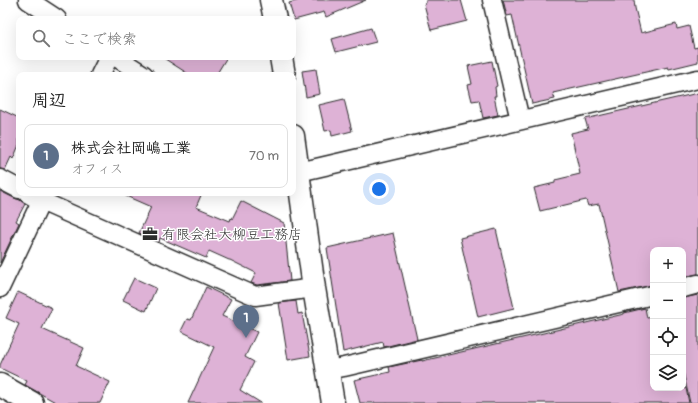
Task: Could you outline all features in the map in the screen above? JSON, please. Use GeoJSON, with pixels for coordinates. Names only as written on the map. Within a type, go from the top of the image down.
{"type":"FeatureCollection","features":[{"type":"Feature","properties":{"kind":"street"},"geometry":{"type":"LineString","coordinates":[[28,0],[52,16]]}},
{"type":"Feature","properties":{"kind":"street"},"geometry":{"type":"LineString","coordinates":[[271,0],[274,16]]}},
{"type":"Feature","properties":{"kind":"street"},"geometry":{"type":"LineString","coordinates":[[492,0],[520,120]]}},
{"type":"Feature","properties":{"kind":"street"},"geometry":{"type":"LineString","coordinates":[[102,72],[108,60]]}},
{"type":"Feature","properties":{"kind":"street"},"geometry":{"type":"LineString","coordinates":[[121,60],[139,72]]}},
{"type":"Feature","properties":{"kind":"street"},"geometry":{"type":"LineString","coordinates":[[282,60],[284,72]]}},
{"type":"Feature","properties":{"kind":"street"},"geometry":{"type":"LineString","coordinates":[[333,403],[296,171],[698,79]]}},
{"type":"Feature","properties":{"kind":"street"},"geometry":{"type":"LineString","coordinates":[[0,179],[16,187]]}},
{"type":"Feature","properties":{"kind":"street"},"geometry":{"type":"LineString","coordinates":[[0,288],[38,196],[255,296],[314,288]]}},
{"type":"Feature","properties":{"kind":"street"},"geometry":{"type":"LineString","coordinates":[[686,287],[698,284]]}},
{"type":"Feature","properties":{"kind":"street"},"geometry":{"type":"LineString","coordinates":[[328,370],[650,296]]}},
{"type":"Feature","properties":{"kind":"street"},"geometry":{"type":"LineString","coordinates":[[0,385],[32,403]]}},
{"type":"Feature","properties":{"kind":"building"},"geometry":{"type":"Polygon","coordinates":[[[300,0],[366,0],[326,17],[324,12],[296,19],[296,16],[293,16],[289,3],[300,0]]]}},
{"type":"Feature","properties":{"kind":"building"},"geometry":{"type":"Polygon","coordinates":[[[426,0],[461,0],[467,21],[431,30],[424,4],[426,3],[426,0]]]}},
{"type":"Feature","properties":{"kind":"building"},"geometry":{"type":"Polygon","coordinates":[[[503,0],[634,0],[641,33],[676,24],[677,29],[689,26],[694,48],[698,47],[698,62],[669,69],[668,67],[553,93],[555,99],[532,104],[512,15],[507,16],[503,0]]]}},
{"type":"Feature","properties":{"kind":"building"},"geometry":{"type":"Polygon","coordinates":[[[371,28],[376,42],[336,52],[332,39],[371,28]]]}},
{"type":"Feature","properties":{"kind":"building"},"geometry":{"type":"Polygon","coordinates":[[[167,60],[225,60],[218,72],[185,72],[167,60]]]}},
{"type":"Feature","properties":{"kind":"building"},"geometry":{"type":"Polygon","coordinates":[[[492,61],[497,86],[495,87],[496,96],[494,96],[498,115],[483,118],[479,100],[472,101],[468,85],[472,84],[468,66],[492,61]]]}},
{"type":"Feature","properties":{"kind":"building"},"geometry":{"type":"Polygon","coordinates":[[[316,69],[320,94],[306,97],[302,71],[316,69]]]}},
{"type":"Feature","properties":{"kind":"building"},"geometry":{"type":"Polygon","coordinates":[[[698,93],[698,274],[686,276],[686,247],[650,247],[650,286],[619,292],[599,204],[588,206],[586,200],[540,211],[534,188],[555,183],[555,180],[580,174],[571,133],[588,129],[585,119],[698,93]]]}},
{"type":"Feature","properties":{"kind":"building"},"geometry":{"type":"Polygon","coordinates":[[[344,99],[352,131],[332,136],[331,130],[325,131],[319,105],[344,99]]]}},
{"type":"Feature","properties":{"kind":"building"},"geometry":{"type":"Polygon","coordinates":[[[0,109],[16,117],[16,152],[13,159],[11,157],[5,170],[0,169],[0,109]]]}},
{"type":"Feature","properties":{"kind":"building"},"geometry":{"type":"Polygon","coordinates":[[[0,191],[20,200],[25,204],[16,221],[19,223],[0,263],[0,191]]]}},
{"type":"Feature","properties":{"kind":"building"},"geometry":{"type":"Polygon","coordinates":[[[126,196],[201,196],[196,207],[230,221],[241,201],[284,223],[290,281],[257,285],[251,283],[256,273],[230,260],[209,251],[206,258],[160,238],[159,242],[139,233],[151,207],[126,196]]]}},
{"type":"Feature","properties":{"kind":"building"},"geometry":{"type":"Polygon","coordinates":[[[496,229],[514,308],[478,317],[460,238],[496,229]]]}},
{"type":"Feature","properties":{"kind":"building"},"geometry":{"type":"Polygon","coordinates":[[[393,233],[417,339],[384,347],[383,342],[343,352],[327,248],[393,233]]]}},
{"type":"Feature","properties":{"kind":"building"},"geometry":{"type":"Polygon","coordinates":[[[134,278],[156,288],[146,311],[123,300],[134,278]]]}},
{"type":"Feature","properties":{"kind":"building"},"geometry":{"type":"Polygon","coordinates":[[[206,287],[231,299],[222,316],[257,332],[245,357],[254,362],[240,390],[261,403],[188,403],[214,347],[181,331],[187,319],[191,320],[206,287]]]}},
{"type":"Feature","properties":{"kind":"building"},"geometry":{"type":"Polygon","coordinates":[[[18,292],[52,308],[42,329],[84,348],[76,366],[110,382],[100,403],[57,403],[25,385],[27,381],[0,368],[19,324],[6,318],[18,292]]]}},
{"type":"Feature","properties":{"kind":"building"},"geometry":{"type":"Polygon","coordinates":[[[698,295],[698,403],[690,403],[686,385],[686,297],[698,295]]]}},
{"type":"Feature","properties":{"kind":"building"},"geometry":{"type":"Polygon","coordinates":[[[296,301],[298,314],[302,313],[310,356],[288,360],[279,303],[296,301]]]}},
{"type":"Feature","properties":{"kind":"building"},"geometry":{"type":"Polygon","coordinates":[[[645,308],[647,318],[650,318],[650,391],[686,391],[686,388],[689,403],[360,403],[354,380],[390,372],[389,367],[422,361],[645,308]]]}},
{"type":"Feature","properties":{"kind":"place","name":"有限会社大柳豆工務店"},"geometry":{"type":"Point","coordinates":[150,234]}},
{"type":"Feature","properties":{"kind":"place","name":"株式会社岡嶋工業"},"geometry":{"type":"Point","coordinates":[246,338]}}]}
